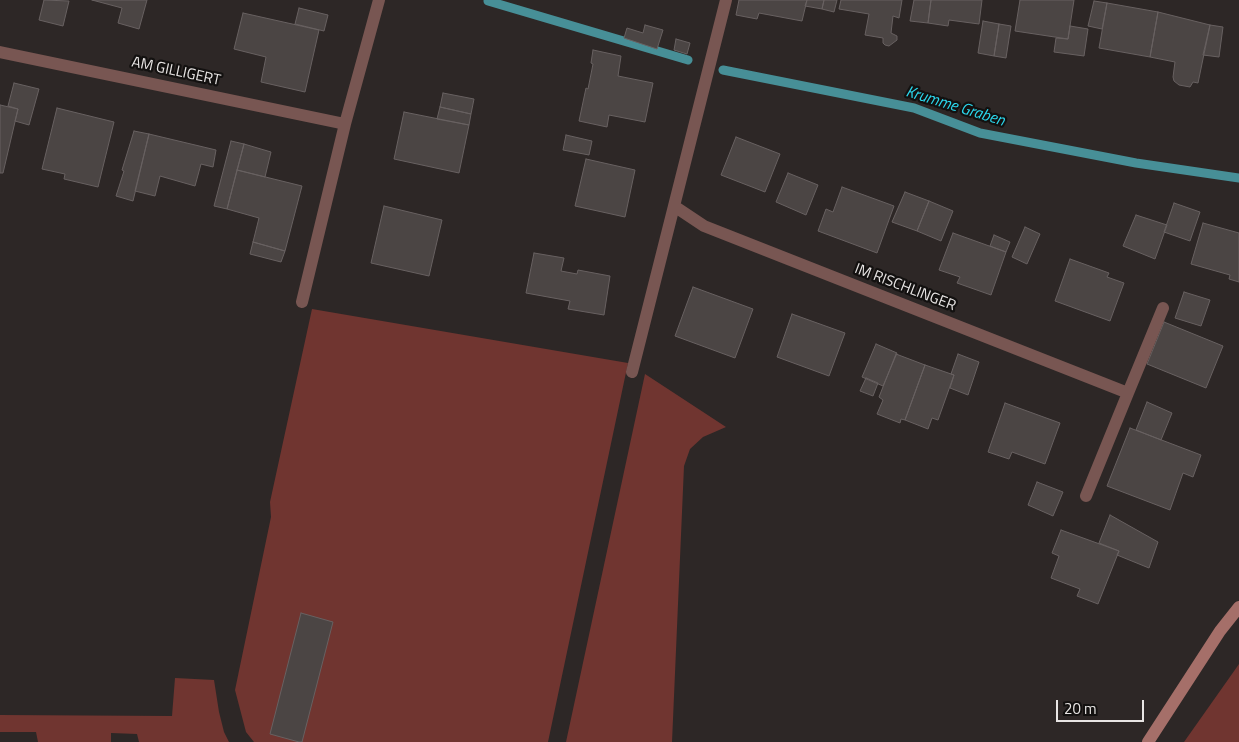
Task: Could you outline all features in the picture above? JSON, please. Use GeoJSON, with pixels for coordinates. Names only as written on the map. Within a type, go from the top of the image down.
{"type":"FeatureCollection","features":[{"type":"Feature","properties":{"kind":"street"},"geometry":{"type":"LineString","coordinates":[[302,302],[345,124],[379,0]]}},
{"type":"Feature","properties":{"kind":"street"},"geometry":{"type":"LineString","coordinates":[[632,372],[726,0]]}},
{"type":"Feature","properties":{"kind":"street","name":"AM GILLIGERT"},"geometry":{"type":"LineString","coordinates":[[0,52],[345,124]]}},
{"type":"Feature","properties":{"kind":"street","name":"IM RISCHLINGER"},"geometry":{"type":"LineString","coordinates":[[674,206],[704,226],[1128,392]]}},
{"type":"Feature","properties":{"kind":"street"},"geometry":{"type":"LineString","coordinates":[[1086,496],[1163,308]]}},
{"type":"Feature","properties":{"kind":"street"},"geometry":{"type":"LineString","coordinates":[[1148,742],[1220,631],[1239,607]]}},
{"type":"Feature","properties":{"kind":"shaded area"},"geometry":{"type":"Polygon","coordinates":[[[312,309],[628,363],[548,742],[254,742],[246,732],[235,690],[271,517],[270,502],[312,309]]]}},
{"type":"Feature","properties":{"kind":"shaded area"},"geometry":{"type":"Polygon","coordinates":[[[645,374],[726,427],[703,437],[690,449],[684,466],[672,742],[566,742],[645,374]]]}},
{"type":"Feature","properties":{"kind":"shaded area"},"geometry":{"type":"Polygon","coordinates":[[[1239,664],[1239,742],[1184,742],[1232,674],[1239,664]]]}},
{"type":"Feature","properties":{"kind":"shaded area"},"geometry":{"type":"Polygon","coordinates":[[[175,678],[214,680],[219,712],[224,732],[229,742],[139,742],[137,734],[111,733],[111,742],[38,742],[36,732],[0,732],[0,715],[172,716],[175,678]]]}},
{"type":"Feature","properties":{"kind":"building"},"geometry":{"type":"Polygon","coordinates":[[[44,0],[69,1],[63,26],[39,20],[44,0]]]}},
{"type":"Feature","properties":{"kind":"building"},"geometry":{"type":"Polygon","coordinates":[[[92,0],[147,0],[139,29],[118,23],[122,8],[92,0]]]}},
{"type":"Feature","properties":{"kind":"building"},"geometry":{"type":"Polygon","coordinates":[[[739,0],[807,0],[802,21],[759,13],[757,19],[736,15],[739,0]]]}},
{"type":"Feature","properties":{"kind":"building"},"geometry":{"type":"Polygon","coordinates":[[[807,0],[824,0],[822,9],[805,6],[807,0]]]}},
{"type":"Feature","properties":{"kind":"building"},"geometry":{"type":"Polygon","coordinates":[[[824,0],[837,0],[834,12],[822,9],[824,0]]]}},
{"type":"Feature","properties":{"kind":"building"},"geometry":{"type":"Polygon","coordinates":[[[841,0],[902,0],[899,18],[893,16],[891,33],[897,36],[897,40],[889,46],[883,43],[883,38],[865,35],[869,14],[839,9],[841,0]]]}},
{"type":"Feature","properties":{"kind":"building"},"geometry":{"type":"Polygon","coordinates":[[[914,0],[931,0],[928,23],[910,21],[914,0]]]}},
{"type":"Feature","properties":{"kind":"building"},"geometry":{"type":"Polygon","coordinates":[[[931,0],[982,0],[979,24],[949,20],[948,26],[928,23],[931,0]]]}},
{"type":"Feature","properties":{"kind":"building"},"geometry":{"type":"Polygon","coordinates":[[[1020,0],[1074,0],[1068,39],[1015,31],[1020,0]]]}},
{"type":"Feature","properties":{"kind":"building"},"geometry":{"type":"Polygon","coordinates":[[[1094,1],[1107,3],[1102,29],[1088,26],[1094,1]]]}},
{"type":"Feature","properties":{"kind":"building"},"geometry":{"type":"Polygon","coordinates":[[[1107,3],[1158,12],[1150,57],[1099,48],[1107,3]]]}},
{"type":"Feature","properties":{"kind":"building"},"geometry":{"type":"Polygon","coordinates":[[[299,8],[328,15],[324,31],[295,24],[299,8]]]}},
{"type":"Feature","properties":{"kind":"building"},"geometry":{"type":"Polygon","coordinates":[[[1158,12],[1210,25],[1198,83],[1193,82],[1190,87],[1179,85],[1174,81],[1175,62],[1150,57],[1158,12]]]}},
{"type":"Feature","properties":{"kind":"building"},"geometry":{"type":"Polygon","coordinates":[[[243,13],[319,30],[305,92],[261,82],[266,57],[234,49],[243,13]]]}},
{"type":"Feature","properties":{"kind":"building"},"geometry":{"type":"Polygon","coordinates":[[[983,21],[999,24],[994,56],[978,53],[983,21]]]}},
{"type":"Feature","properties":{"kind":"building"},"geometry":{"type":"Polygon","coordinates":[[[999,24],[1011,26],[1006,58],[994,56],[999,24]]]}},
{"type":"Feature","properties":{"kind":"building"},"geometry":{"type":"Polygon","coordinates":[[[645,25],[663,30],[657,49],[624,38],[627,28],[643,33],[645,25]]]}},
{"type":"Feature","properties":{"kind":"building"},"geometry":{"type":"Polygon","coordinates":[[[1210,25],[1223,27],[1219,57],[1203,55],[1210,25]]]}},
{"type":"Feature","properties":{"kind":"building"},"geometry":{"type":"Polygon","coordinates":[[[1070,26],[1088,29],[1084,56],[1054,52],[1056,38],[1068,39],[1070,26]]]}},
{"type":"Feature","properties":{"kind":"building"},"geometry":{"type":"Polygon","coordinates":[[[676,39],[690,43],[687,54],[674,50],[676,39]]]}},
{"type":"Feature","properties":{"kind":"building"},"geometry":{"type":"Polygon","coordinates":[[[593,50],[621,56],[618,76],[653,83],[645,122],[609,115],[607,127],[579,121],[593,64],[591,63],[593,50]]]}},
{"type":"Feature","properties":{"kind":"building"},"geometry":{"type":"Polygon","coordinates":[[[14,83],[39,89],[29,125],[15,121],[18,109],[8,106],[14,83]]]}},
{"type":"Feature","properties":{"kind":"building"},"geometry":{"type":"Polygon","coordinates":[[[443,93],[474,99],[471,114],[440,107],[443,93]]]}},
{"type":"Feature","properties":{"kind":"building"},"geometry":{"type":"Polygon","coordinates":[[[0,105],[18,109],[3,173],[0,173],[0,105]]]}},
{"type":"Feature","properties":{"kind":"building"},"geometry":{"type":"Polygon","coordinates":[[[440,107],[471,114],[469,125],[437,119],[440,107]]]}},
{"type":"Feature","properties":{"kind":"building"},"geometry":{"type":"Polygon","coordinates":[[[57,108],[114,122],[98,187],[64,179],[65,174],[42,169],[57,108]]]}},
{"type":"Feature","properties":{"kind":"building"},"geometry":{"type":"Polygon","coordinates":[[[404,112],[469,125],[459,173],[394,159],[404,112]]]}},
{"type":"Feature","properties":{"kind":"building"},"geometry":{"type":"Polygon","coordinates":[[[134,131],[149,134],[133,201],[116,196],[134,131]]]}},
{"type":"Feature","properties":{"kind":"building"},"geometry":{"type":"Polygon","coordinates":[[[149,134],[216,150],[213,167],[201,164],[195,186],[160,176],[155,196],[135,191],[149,134]]]}},
{"type":"Feature","properties":{"kind":"building"},"geometry":{"type":"Polygon","coordinates":[[[566,135],[592,141],[589,155],[563,150],[566,135]]]}},
{"type":"Feature","properties":{"kind":"building"},"geometry":{"type":"Polygon","coordinates":[[[736,137],[780,154],[765,192],[721,175],[736,137]]]}},
{"type":"Feature","properties":{"kind":"building"},"geometry":{"type":"Polygon","coordinates":[[[231,141],[244,144],[227,209],[214,206],[231,141]]]}},
{"type":"Feature","properties":{"kind":"building"},"geometry":{"type":"Polygon","coordinates":[[[244,144],[271,152],[265,177],[237,170],[244,144]]]}},
{"type":"Feature","properties":{"kind":"building"},"geometry":{"type":"Polygon","coordinates":[[[586,159],[635,170],[625,217],[575,206],[586,159]]]}},
{"type":"Feature","properties":{"kind":"building"},"geometry":{"type":"Polygon","coordinates":[[[237,170],[302,186],[285,251],[253,242],[259,218],[227,209],[237,170]]]}},
{"type":"Feature","properties":{"kind":"building"},"geometry":{"type":"Polygon","coordinates":[[[788,173],[818,185],[806,215],[776,202],[788,173]]]}},
{"type":"Feature","properties":{"kind":"building"},"geometry":{"type":"Polygon","coordinates":[[[842,187],[894,206],[877,253],[818,231],[826,209],[833,212],[842,187]]]}},
{"type":"Feature","properties":{"kind":"building"},"geometry":{"type":"Polygon","coordinates":[[[905,192],[929,201],[917,231],[892,222],[905,192]]]}},
{"type":"Feature","properties":{"kind":"building"},"geometry":{"type":"Polygon","coordinates":[[[929,201],[953,211],[941,241],[917,231],[929,201]]]}},
{"type":"Feature","properties":{"kind":"building"},"geometry":{"type":"Polygon","coordinates":[[[1174,203],[1200,212],[1190,241],[1164,232],[1174,203]]]}},
{"type":"Feature","properties":{"kind":"building"},"geometry":{"type":"Polygon","coordinates":[[[384,206],[442,220],[429,276],[371,263],[384,206]]]}},
{"type":"Feature","properties":{"kind":"building"},"geometry":{"type":"Polygon","coordinates":[[[1136,215],[1167,225],[1155,259],[1123,246],[1136,215]]]}},
{"type":"Feature","properties":{"kind":"building"},"geometry":{"type":"Polygon","coordinates":[[[1203,223],[1239,233],[1239,282],[1229,279],[1230,275],[1191,264],[1203,223]]]}},
{"type":"Feature","properties":{"kind":"building"},"geometry":{"type":"Polygon","coordinates":[[[1025,227],[1040,234],[1027,264],[1012,257],[1025,227]]]}},
{"type":"Feature","properties":{"kind":"building"},"geometry":{"type":"Polygon","coordinates":[[[953,233],[1006,252],[991,295],[957,283],[960,277],[939,270],[953,233]]]}},
{"type":"Feature","properties":{"kind":"building"},"geometry":{"type":"Polygon","coordinates":[[[994,235],[1010,242],[1006,252],[990,246],[994,235]]]}},
{"type":"Feature","properties":{"kind":"building"},"geometry":{"type":"Polygon","coordinates":[[[253,242],[285,251],[281,262],[250,254],[253,242]]]}},
{"type":"Feature","properties":{"kind":"building"},"geometry":{"type":"Polygon","coordinates":[[[534,253],[564,258],[561,271],[577,274],[578,270],[610,276],[604,315],[568,309],[570,301],[526,293],[534,253]]]}},
{"type":"Feature","properties":{"kind":"building"},"geometry":{"type":"Polygon","coordinates":[[[1070,259],[1109,273],[1107,277],[1124,283],[1110,321],[1055,301],[1070,259]]]}},
{"type":"Feature","properties":{"kind":"building"},"geometry":{"type":"Polygon","coordinates":[[[693,287],[753,309],[735,358],[675,336],[693,287]]]}},
{"type":"Feature","properties":{"kind":"building"},"geometry":{"type":"Polygon","coordinates":[[[1184,292],[1210,300],[1201,326],[1175,318],[1184,292]]]}},
{"type":"Feature","properties":{"kind":"building"},"geometry":{"type":"Polygon","coordinates":[[[792,314],[845,333],[829,376],[777,357],[792,314]]]}},
{"type":"Feature","properties":{"kind":"building"},"geometry":{"type":"Polygon","coordinates":[[[1164,322],[1223,346],[1206,388],[1147,364],[1164,322]]]}},
{"type":"Feature","properties":{"kind":"building"},"geometry":{"type":"Polygon","coordinates":[[[876,344],[897,353],[883,386],[862,377],[876,344]]]}},
{"type":"Feature","properties":{"kind":"building"},"geometry":{"type":"Polygon","coordinates":[[[896,354],[925,365],[905,420],[901,419],[900,423],[877,414],[883,400],[879,397],[896,354]]]}},
{"type":"Feature","properties":{"kind":"building"},"geometry":{"type":"Polygon","coordinates":[[[958,354],[979,362],[968,395],[950,388],[954,375],[951,374],[958,354]]]}},
{"type":"Feature","properties":{"kind":"building"},"geometry":{"type":"Polygon","coordinates":[[[925,365],[954,375],[938,420],[932,418],[928,429],[905,420],[925,365]]]}},
{"type":"Feature","properties":{"kind":"building"},"geometry":{"type":"Polygon","coordinates":[[[866,378],[878,383],[873,396],[860,391],[866,378]]]}},
{"type":"Feature","properties":{"kind":"building"},"geometry":{"type":"Polygon","coordinates":[[[1147,402],[1172,413],[1161,440],[1136,430],[1147,402]]]}},
{"type":"Feature","properties":{"kind":"building"},"geometry":{"type":"Polygon","coordinates":[[[1005,403],[1060,423],[1045,464],[1012,452],[1009,459],[988,452],[1005,403]]]}},
{"type":"Feature","properties":{"kind":"building"},"geometry":{"type":"Polygon","coordinates":[[[1130,428],[1201,455],[1193,477],[1183,473],[1170,510],[1107,486],[1130,428]]]}},
{"type":"Feature","properties":{"kind":"building"},"geometry":{"type":"Polygon","coordinates":[[[1037,482],[1063,492],[1053,516],[1028,505],[1037,482]]]}},
{"type":"Feature","properties":{"kind":"building"},"geometry":{"type":"Polygon","coordinates":[[[1110,515],[1158,542],[1149,568],[1117,555],[1119,551],[1099,543],[1110,515]]]}},
{"type":"Feature","properties":{"kind":"building"},"geometry":{"type":"Polygon","coordinates":[[[1061,530],[1119,551],[1098,604],[1077,596],[1080,589],[1051,578],[1059,556],[1052,553],[1061,530]]]}},
{"type":"Feature","properties":{"kind":"building"},"geometry":{"type":"Polygon","coordinates":[[[301,613],[333,622],[302,742],[299,742],[270,734],[301,613]]]}},
{"type":"Feature","properties":{"kind":"waterway","name":"Krumme Graben"},"geometry":{"type":"LineString","coordinates":[[488,1],[688,60]]}},
{"type":"Feature","properties":{"kind":"waterway","name":"Krumme Graben"},"geometry":{"type":"LineString","coordinates":[[723,70],[914,108],[980,133],[1136,163],[1239,178]]}}]}
